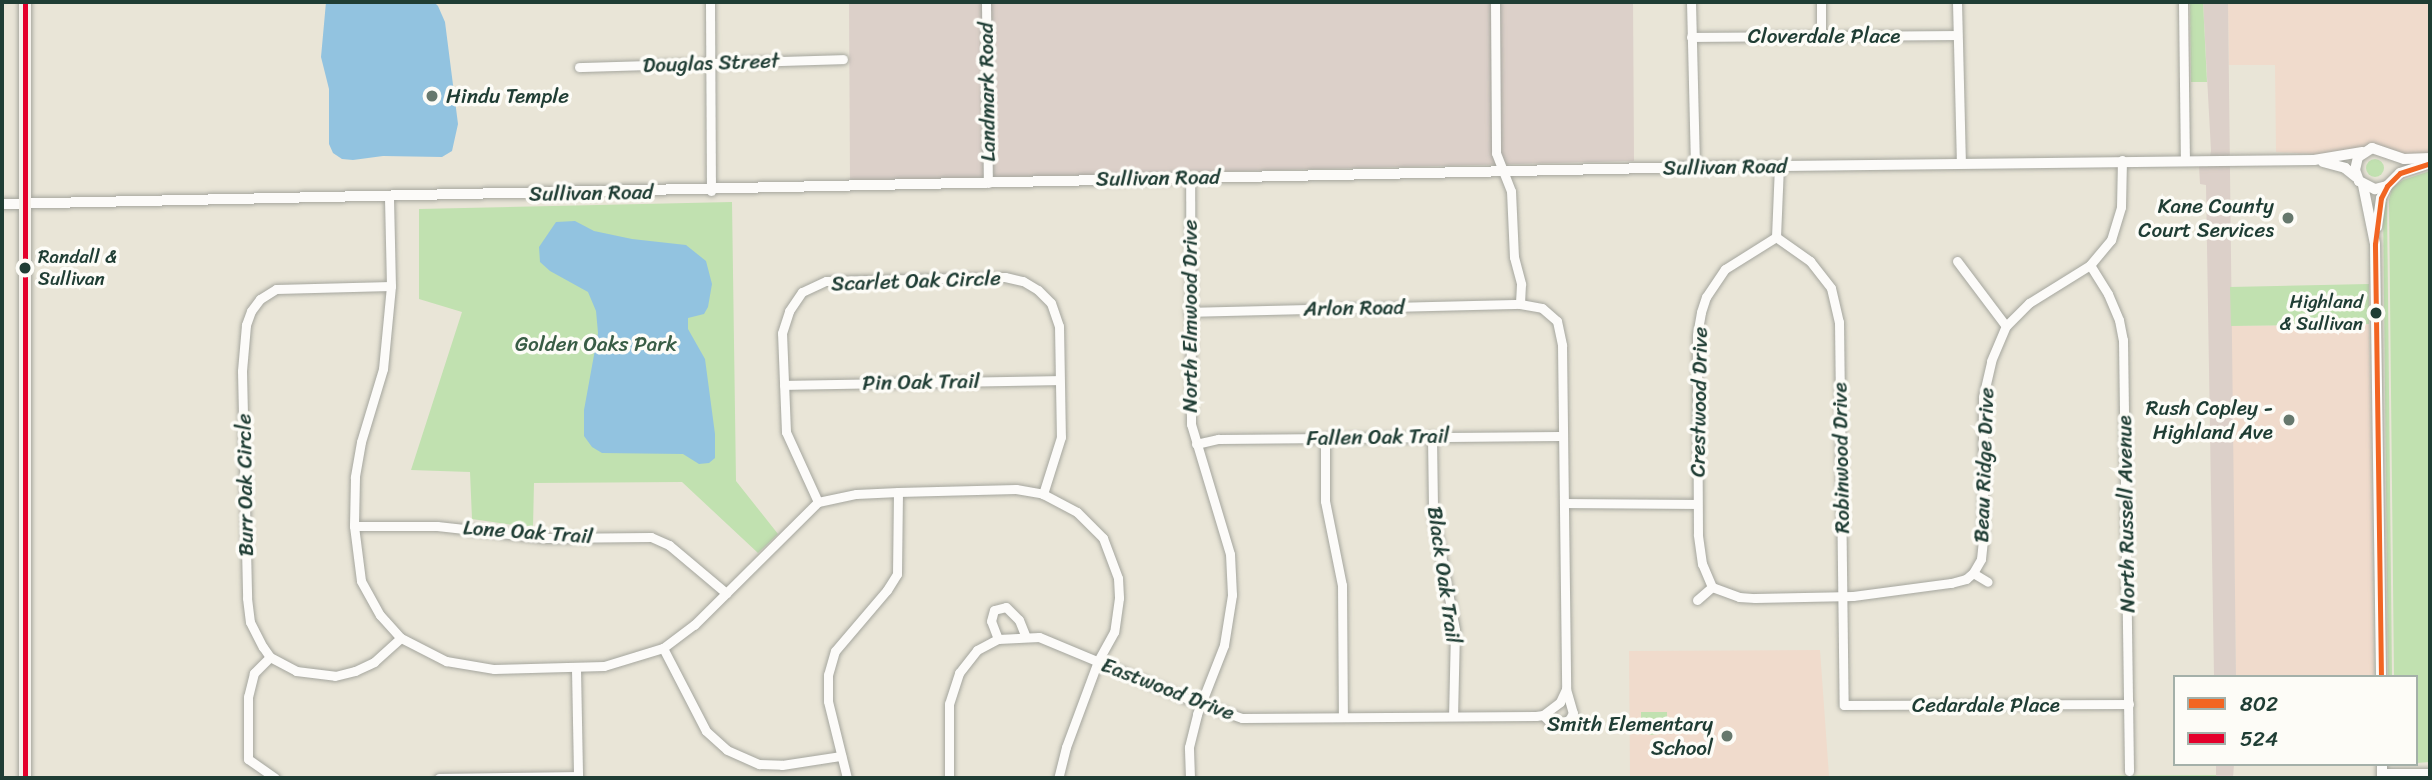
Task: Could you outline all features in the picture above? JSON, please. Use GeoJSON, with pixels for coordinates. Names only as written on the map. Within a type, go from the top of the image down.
{"type":"FeatureCollection","features":[{"type":"Feature","properties":{"kind":"main road"},"geometry":{"type":"LineString","coordinates":[[24,2],[25,778]]}},
{"type":"Feature","properties":{"kind":"street"},"geometry":{"type":"LineString","coordinates":[[710,2],[711,191]]}},
{"type":"Feature","properties":{"kind":"street","name":"Landmark Road"},"geometry":{"type":"LineString","coordinates":[[986,2],[988,183]]}},
{"type":"Feature","properties":{"kind":"street"},"geometry":{"type":"LineString","coordinates":[[1495,2],[1496,153],[1511,191],[1514,257],[1521,284],[1520,304]]}},
{"type":"Feature","properties":{"kind":"street"},"geometry":{"type":"LineString","coordinates":[[1691,2],[1695,167]]}},
{"type":"Feature","properties":{"kind":"street"},"geometry":{"type":"LineString","coordinates":[[1821,2],[1821,35]]}},
{"type":"Feature","properties":{"kind":"street"},"geometry":{"type":"LineString","coordinates":[[1956,2],[1961,162]]}},
{"type":"Feature","properties":{"kind":"street"},"geometry":{"type":"LineString","coordinates":[[2183,2],[2185,159]]}},
{"type":"Feature","properties":{"kind":"street","name":"Cloverdale Place"},"geometry":{"type":"LineString","coordinates":[[1691,37],[1956,35]]}},
{"type":"Feature","properties":{"kind":"street","name":"Douglas Street"},"geometry":{"type":"LineString","coordinates":[[579,67],[843,59]]}},
{"type":"Feature","properties":{"kind":"street","name":"Sullivan Road"},"geometry":{"type":"LineString","coordinates":[[2,204],[711,191],[1190,177],[1695,167],[2185,159],[2314,160],[2377,148],[2392,156],[2430,160]]}},
{"type":"Feature","properties":{"kind":"street"},"geometry":{"type":"LineString","coordinates":[[2362,152],[2355,164],[2375,244]]}},
{"type":"Feature","properties":{"kind":"street"},"geometry":{"type":"LineString","coordinates":[[2381,675],[2375,244],[2381,198],[2395,166],[2392,156]]}},
{"type":"Feature","properties":{"kind":"street","name":"Beau Ridge Drive"},"geometry":{"type":"LineString","coordinates":[[1842,596],[1951,583],[1966,579],[1973,573],[1981,559],[1983,539],[1983,397],[1990,361],[2006,326],[2029,303],[2091,265],[2111,240],[2117,221],[2122,160]]}},
{"type":"Feature","properties":{"kind":"street","name":"Sullivan Road"},"geometry":{"type":"LineString","coordinates":[[2314,160],[2345,168],[2375,189],[2430,160]]}},
{"type":"Feature","properties":{"kind":"street"},"geometry":{"type":"LineString","coordinates":[[1776,237],[1779,166]]}},
{"type":"Feature","properties":{"kind":"street","name":"North Elmwood Drive"},"geometry":{"type":"LineString","coordinates":[[1190,177],[1191,424],[1230,554],[1232,595],[1224,645],[1200,704],[1189,747],[1190,778]]}},
{"type":"Feature","properties":{"kind":"street"},"geometry":{"type":"LineString","coordinates":[[389,198],[391,286],[383,369],[359,454],[354,526],[361,581],[380,615],[401,638],[446,662],[494,669],[576,669],[630,660],[663,648],[694,625],[818,502],[856,494],[898,492],[1016,489],[1043,494],[1077,512],[1103,538],[1118,578],[1119,598],[1114,632],[1098,662],[1066,747],[1058,778]]}},
{"type":"Feature","properties":{"kind":"street","name":"Crestwood Drive"},"geometry":{"type":"LineString","coordinates":[[1712,587],[1702,564],[1697,504],[1697,335],[1701,312],[1706,297],[1725,269],[1776,237]]}},
{"type":"Feature","properties":{"kind":"street","name":"Robinwood Drive"},"geometry":{"type":"LineString","coordinates":[[1776,237],[1810,261],[1831,288],[1839,322],[1844,705]]}},
{"type":"Feature","properties":{"kind":"street"},"geometry":{"type":"LineString","coordinates":[[1957,261],[2006,326]]}},
{"type":"Feature","properties":{"kind":"street","name":"North Russell Avenue"},"geometry":{"type":"LineString","coordinates":[[2091,265],[2116,311],[2123,340],[2129,771]]}},
{"type":"Feature","properties":{"kind":"street","name":"Scarlet Oak Circle"},"geometry":{"type":"LineString","coordinates":[[818,502],[786,432],[782,333],[789,311],[802,292],[826,281],[1005,277],[1023,281],[1051,303],[1059,326],[1061,437],[1043,494]]}},
{"type":"Feature","properties":{"kind":"street","name":"Burr Oak Circle"},"geometry":{"type":"LineString","coordinates":[[270,657],[250,622],[247,598],[242,371],[248,317],[260,299],[276,289],[391,286]]}},
{"type":"Feature","properties":{"kind":"street","name":"Arlon Road"},"geometry":{"type":"LineString","coordinates":[[1189,312],[1520,304]]}},
{"type":"Feature","properties":{"kind":"street","name":"Eastwood Drive"},"geometry":{"type":"LineString","coordinates":[[998,639],[1039,637],[1200,704],[1242,718],[1544,715],[1549,721],[1569,720],[1573,705],[1566,689],[1562,345],[1557,321],[1542,308],[1520,304]]}},
{"type":"Feature","properties":{"kind":"street","name":"Pin Oak Trail"},"geometry":{"type":"LineString","coordinates":[[784,385],[1059,380]]}},
{"type":"Feature","properties":{"kind":"street","name":"Black Oak Trail"},"geometry":{"type":"LineString","coordinates":[[1432,436],[1433,512],[1455,630],[1452,715]]}},
{"type":"Feature","properties":{"kind":"street","name":"Fallen Oak Trail"},"geometry":{"type":"LineString","coordinates":[[1196,444],[1218,439],[1561,436]]}},
{"type":"Feature","properties":{"kind":"street"},"geometry":{"type":"LineString","coordinates":[[1325,438],[1325,501],[1342,585],[1343,716]]}},
{"type":"Feature","properties":{"kind":"street"},"geometry":{"type":"LineString","coordinates":[[847,778],[828,701],[828,675],[835,651],[887,590],[897,574],[898,492]]}},
{"type":"Feature","properties":{"kind":"street"},"geometry":{"type":"LineString","coordinates":[[1564,503],[1697,504]]}},
{"type":"Feature","properties":{"kind":"street","name":"Lone Oak Trail"},"geometry":{"type":"LineString","coordinates":[[354,526],[437,526],[545,538],[651,537],[669,545],[726,593]]}},
{"type":"Feature","properties":{"kind":"street","name":"Beau Ridge Drive"},"geometry":{"type":"LineString","coordinates":[[1973,573],[1988,582]]}},
{"type":"Feature","properties":{"kind":"street"},"geometry":{"type":"LineString","coordinates":[[1697,600],[1712,587],[1747,598],[1842,596]]}},
{"type":"Feature","properties":{"kind":"street"},"geometry":{"type":"LineString","coordinates":[[949,778],[949,704],[959,673],[977,650],[998,639],[991,621],[995,610],[1006,607],[1019,620],[1026,637]]}},
{"type":"Feature","properties":{"kind":"street"},"geometry":{"type":"LineString","coordinates":[[275,778],[248,759],[248,697],[254,673],[270,657],[296,671],[335,676],[374,663],[401,638]]}},
{"type":"Feature","properties":{"kind":"street"},"geometry":{"type":"LineString","coordinates":[[663,648],[706,731],[727,750],[759,764],[782,765],[841,756]]}},
{"type":"Feature","properties":{"kind":"street"},"geometry":{"type":"LineString","coordinates":[[439,778],[578,777],[576,669]]}},
{"type":"Feature","properties":{"kind":"street"},"geometry":{"type":"LineString","coordinates":[[1544,715],[1560,702],[1566,689]]}},
{"type":"Feature","properties":{"kind":"street","name":"Cedardale Place"},"geometry":{"type":"LineString","coordinates":[[1844,705],[2129,704]]}},
{"type":"Feature","properties":{"kind":"street"},"geometry":{"type":"LineString","coordinates":[[2382,772],[2430,773]]}},
{"type":"Feature","properties":{"kind":"shaded area"},"geometry":{"type":"Polygon","coordinates":[[[849,2],[1633,2],[1634,161],[850,181],[849,2]]]}},
{"type":"Feature","properties":{"kind":"shaded area"},"geometry":{"type":"Polygon","coordinates":[[[2203,2],[2228,2],[2236,675],[2214,675],[2206,185],[2200,184],[2199,166],[2208,167],[2211,151],[2203,2]]]}},
{"type":"Feature","properties":{"kind":"shaded area"},"geometry":{"type":"Polygon","coordinates":[[[2228,2],[2430,2],[2430,153],[2412,156],[2377,146],[2333,155],[2276,152],[2275,65],[2229,65],[2228,2]]]}},
{"type":"Feature","properties":{"kind":"shaded area"},"geometry":{"type":"Polygon","coordinates":[[[2369,324],[2374,675],[2236,675],[2231,326],[2369,324]]]}},
{"type":"Feature","properties":{"kind":"shaded area","name":"Smith Elementary School"},"geometry":{"type":"Polygon","coordinates":[[[1820,650],[1829,776],[1630,778],[1629,651],[1820,650]]]}},
{"type":"Feature","properties":{"kind":"shaded area"},"geometry":{"type":"Polygon","coordinates":[[[2216,766],[2234,766],[2233,778],[2216,778],[2216,766]]]}},
{"type":"Feature","properties":{"kind":"green space"},"geometry":{"type":"Polygon","coordinates":[[[2190,2],[2203,2],[2207,82],[2191,82],[2190,2]]]}},
{"type":"Feature","properties":{"kind":"green space"},"geometry":{"type":"Polygon","coordinates":[[[2375,159],[2381,162],[2384,168],[2381,174],[2375,177],[2369,174],[2366,168],[2369,162],[2375,159]]]}},
{"type":"Feature","properties":{"kind":"green space"},"geometry":{"type":"Polygon","coordinates":[[[2430,171],[2430,762],[2418,763],[2418,675],[2394,675],[2389,200],[2392,188],[2403,180],[2430,171]]]}},
{"type":"Feature","properties":{"kind":"green space","name":"Golden Oaks Park"},"geometry":{"type":"Polygon","coordinates":[[[732,202],[736,481],[778,534],[758,553],[682,482],[534,483],[533,528],[472,519],[470,472],[411,470],[462,312],[419,299],[419,209],[732,202]]]}},
{"type":"Feature","properties":{"kind":"green space"},"geometry":{"type":"Polygon","coordinates":[[[2383,202],[2387,202],[2392,675],[2388,675],[2383,202]]]}},
{"type":"Feature","properties":{"kind":"green space"},"geometry":{"type":"Polygon","coordinates":[[[2369,284],[2369,324],[2231,326],[2230,287],[2369,284]]]}},
{"type":"Feature","properties":{"kind":"green space"},"geometry":{"type":"Polygon","coordinates":[[[1641,712],[1667,712],[1667,722],[1660,723],[1660,734],[1649,735],[1648,723],[1641,723],[1641,712]]]}},
{"type":"Feature","properties":{"kind":"green space"},"geometry":{"type":"Polygon","coordinates":[[[2216,775],[2216,778],[1819,778],[1829,776],[2216,775]]]}},
{"type":"Feature","properties":{"kind":"water"},"geometry":{"type":"Polygon","coordinates":[[[326,2],[434,2],[438,6],[445,22],[458,124],[452,151],[442,157],[383,156],[353,160],[342,159],[333,153],[329,144],[329,89],[321,57],[326,2]]]}},
{"type":"Feature","properties":{"kind":"water"},"geometry":{"type":"Polygon","coordinates":[[[575,221],[594,231],[632,239],[686,245],[706,261],[712,284],[708,307],[704,314],[688,318],[688,329],[705,359],[715,434],[715,458],[709,463],[699,464],[683,454],[602,453],[592,447],[584,436],[584,410],[598,333],[596,311],[588,292],[550,271],[540,262],[539,247],[556,222],[575,221]]]}},
{"type":"Feature","properties":{"kind":"transit line","name":"524"},"geometry":{"type":"LineString","coordinates":[[25,2],[25,778]]}},
{"type":"Feature","properties":{"kind":"transit line","name":"802"},"geometry":{"type":"LineString","coordinates":[[2381,675],[2375,244],[2381,198],[2387,186],[2400,173],[2430,163]]}},
{"type":"Feature","properties":{"kind":"place","name":"Hindu Temple"},"geometry":{"type":"Point","coordinates":[432,96]}},
{"type":"Feature","properties":{"kind":"place","name":"Kane County Court Services"},"geometry":{"type":"Point","coordinates":[2288,218]}},
{"type":"Feature","properties":{"kind":"place","name":"Randall & Sullivan"},"geometry":{"type":"Point","coordinates":[25,268]}},
{"type":"Feature","properties":{"kind":"place","name":"Highland & Sullivan"},"geometry":{"type":"Point","coordinates":[2376,313]}},
{"type":"Feature","properties":{"kind":"place","name":"Rush Copley - Highland Ave"},"geometry":{"type":"Point","coordinates":[2289,420]}},
{"type":"Feature","properties":{"kind":"place","name":"Smith Elementary School"},"geometry":{"type":"Point","coordinates":[1727,736]}}]}
